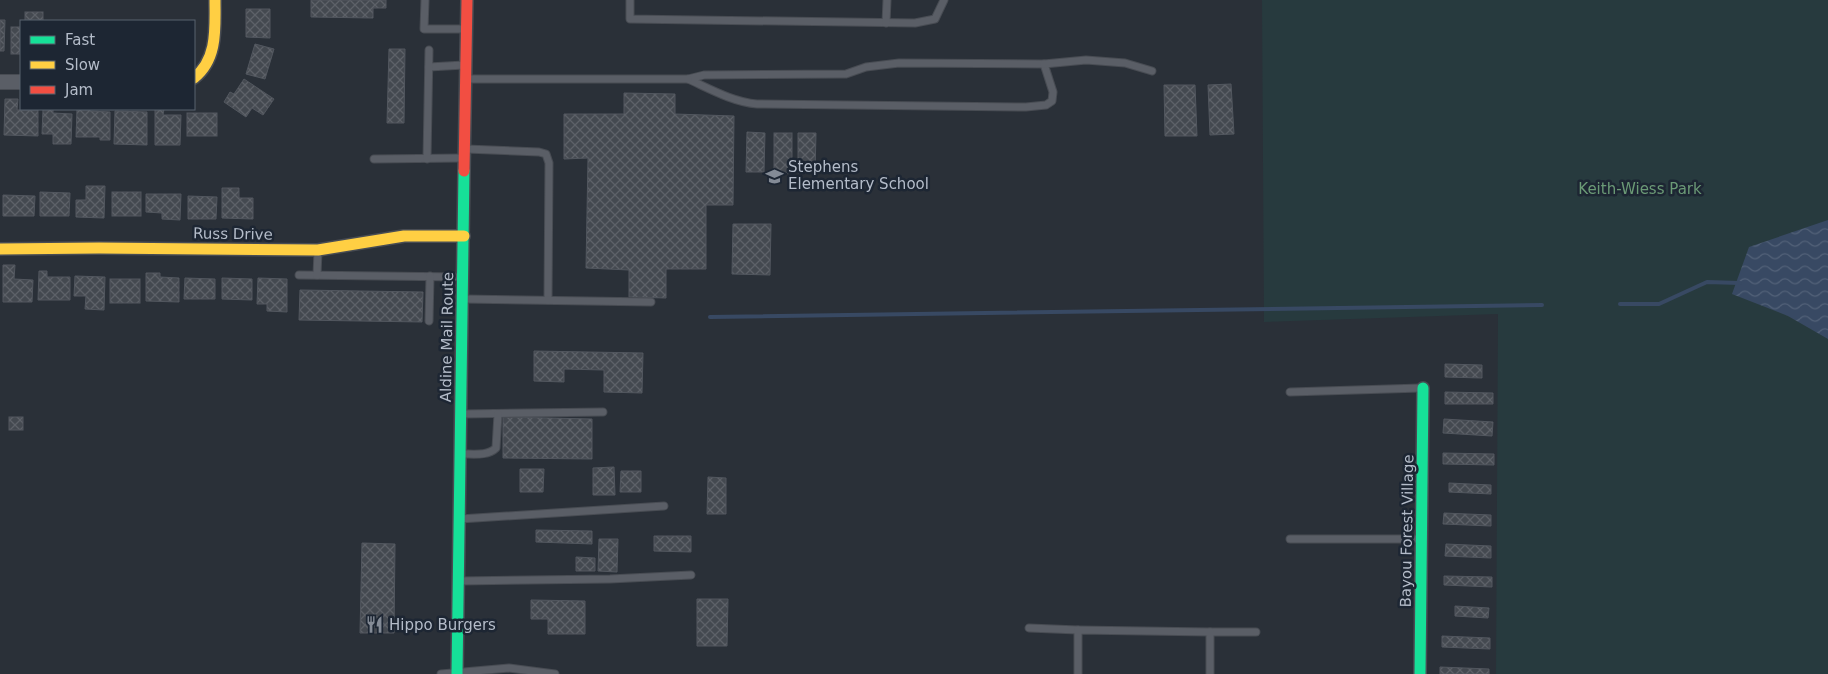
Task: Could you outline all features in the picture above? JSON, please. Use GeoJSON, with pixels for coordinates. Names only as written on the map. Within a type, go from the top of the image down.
{"type":"FeatureCollection","features":[{"type":"Feature","properties":{"kind":"street"},"geometry":{"type":"LineString","coordinates":[[195,77],[204,70],[208,63],[213,44],[215,0]]}},
{"type":"Feature","properties":{"kind":"street","name":"Aldine Mail Route"},"geometry":{"type":"LineString","coordinates":[[457,674],[468,0]]}},
{"type":"Feature","properties":{"kind":"street"},"geometry":{"type":"LineString","coordinates":[[0,82],[20,82]]}},
{"type":"Feature","properties":{"kind":"street","name":"Russ Drive"},"geometry":{"type":"LineString","coordinates":[[0,249],[318,250],[404,236],[464,236]]}},
{"type":"Feature","properties":{"kind":"street","name":"Bayou Forest Village"},"geometry":{"type":"LineString","coordinates":[[1420,674],[1424,388]]}},
{"type":"Feature","properties":{"kind":"lane"},"geometry":{"type":"LineString","coordinates":[[425,0],[424,29],[467,29]]}},
{"type":"Feature","properties":{"kind":"lane"},"geometry":{"type":"LineString","coordinates":[[630,0],[630,19],[886,23],[915,23],[935,18],[944,0]]}},
{"type":"Feature","properties":{"kind":"lane"},"geometry":{"type":"LineString","coordinates":[[886,23],[887,0]]}},
{"type":"Feature","properties":{"kind":"lane"},"geometry":{"type":"LineString","coordinates":[[427,159],[429,50]]}},
{"type":"Feature","properties":{"kind":"lane"},"geometry":{"type":"LineString","coordinates":[[467,79],[688,79],[704,75],[846,74],[866,67],[899,63],[1044,64],[1086,60],[1125,63],[1152,71]]}},
{"type":"Feature","properties":{"kind":"lane"},"geometry":{"type":"LineString","coordinates":[[688,79],[722,95],[748,104],[1026,107],[1046,105],[1052,101],[1053,92],[1044,64]]}},
{"type":"Feature","properties":{"kind":"lane"},"geometry":{"type":"LineString","coordinates":[[429,67],[467,65]]}},
{"type":"Feature","properties":{"kind":"lane"},"geometry":{"type":"LineString","coordinates":[[374,159],[427,159],[465,154],[539,152],[546,154],[549,163],[548,300]]}},
{"type":"Feature","properties":{"kind":"lane"},"geometry":{"type":"LineString","coordinates":[[317,275],[318,250]]}},
{"type":"Feature","properties":{"kind":"lane"},"geometry":{"type":"LineString","coordinates":[[299,275],[463,277]]}},
{"type":"Feature","properties":{"kind":"lane"},"geometry":{"type":"LineString","coordinates":[[429,321],[430,276]]}},
{"type":"Feature","properties":{"kind":"lane"},"geometry":{"type":"LineString","coordinates":[[463,299],[651,302]]}},
{"type":"Feature","properties":{"kind":"lane"},"geometry":{"type":"LineString","coordinates":[[1290,392],[1424,388]]}},
{"type":"Feature","properties":{"kind":"lane"},"geometry":{"type":"LineString","coordinates":[[461,414],[602,412]]}},
{"type":"Feature","properties":{"kind":"lane"},"geometry":{"type":"LineString","coordinates":[[460,454],[486,453],[496,448],[498,414]]}},
{"type":"Feature","properties":{"kind":"lane"},"geometry":{"type":"LineString","coordinates":[[460,519],[664,506]]}},
{"type":"Feature","properties":{"kind":"lane"},"geometry":{"type":"LineString","coordinates":[[1290,539],[1421,539]]}},
{"type":"Feature","properties":{"kind":"lane"},"geometry":{"type":"LineString","coordinates":[[458,581],[610,579],[691,575]]}},
{"type":"Feature","properties":{"kind":"lane"},"geometry":{"type":"LineString","coordinates":[[1029,628],[1256,632]]}},
{"type":"Feature","properties":{"kind":"lane"},"geometry":{"type":"LineString","coordinates":[[1078,630],[1078,674]]}},
{"type":"Feature","properties":{"kind":"lane"},"geometry":{"type":"LineString","coordinates":[[1210,632],[1210,674]]}},
{"type":"Feature","properties":{"kind":"lane"},"geometry":{"type":"LineString","coordinates":[[442,674],[509,668],[555,674]]}},
{"type":"Feature","properties":{"kind":"green space","name":"Keith-Wiess Park"},"geometry":{"type":"Polygon","coordinates":[[[1262,0],[1828,0],[1828,674],[1496,674],[1498,314],[1264,322],[1262,0]]]}},
{"type":"Feature","properties":{"kind":"water"},"geometry":{"type":"Polygon","coordinates":[[[1828,220],[1828,339],[1788,316],[1732,294],[1749,247],[1828,220]]]}},
{"type":"Feature","properties":{"kind":"building"},"geometry":{"type":"Polygon","coordinates":[[[311,0],[386,0],[386,8],[373,8],[373,18],[311,17],[311,0]]]}},
{"type":"Feature","properties":{"kind":"building"},"geometry":{"type":"Polygon","coordinates":[[[246,9],[270,9],[270,38],[246,37],[246,9]]]}},
{"type":"Feature","properties":{"kind":"building"},"geometry":{"type":"Polygon","coordinates":[[[25,12],[43,12],[43,20],[25,20],[25,12]]]}},
{"type":"Feature","properties":{"kind":"building"},"geometry":{"type":"Polygon","coordinates":[[[0,20],[5,20],[4,51],[0,51],[0,20]]]}},
{"type":"Feature","properties":{"kind":"building"},"geometry":{"type":"Polygon","coordinates":[[[11,27],[20,27],[20,54],[11,54],[11,27]]]}},
{"type":"Feature","properties":{"kind":"building"},"geometry":{"type":"Polygon","coordinates":[[[255,44],[274,49],[265,79],[246,74],[255,44]]]}},
{"type":"Feature","properties":{"kind":"building"},"geometry":{"type":"Polygon","coordinates":[[[389,49],[405,49],[404,123],[387,123],[389,49]]]}},
{"type":"Feature","properties":{"kind":"building"},"geometry":{"type":"Polygon","coordinates":[[[244,79],[274,99],[263,115],[252,108],[246,117],[224,102],[230,92],[234,94],[244,79]]]}},
{"type":"Feature","properties":{"kind":"building"},"geometry":{"type":"Polygon","coordinates":[[[1231,84],[1234,134],[1210,135],[1208,85],[1231,84]]]}},
{"type":"Feature","properties":{"kind":"building"},"geometry":{"type":"Polygon","coordinates":[[[1164,85],[1195,85],[1197,136],[1165,136],[1164,85]]]}},
{"type":"Feature","properties":{"kind":"building"},"geometry":{"type":"Polygon","coordinates":[[[624,93],[675,94],[675,114],[734,116],[733,205],[706,205],[706,269],[666,269],[666,298],[629,297],[629,270],[586,268],[588,158],[564,159],[564,114],[624,114],[624,93]]]}},
{"type":"Feature","properties":{"kind":"building"},"geometry":{"type":"Polygon","coordinates":[[[5,99],[18,99],[17,110],[38,110],[38,136],[4,135],[5,99]]]}},
{"type":"Feature","properties":{"kind":"building"},"geometry":{"type":"Polygon","coordinates":[[[43,110],[53,110],[53,113],[72,114],[71,144],[53,144],[53,134],[42,134],[43,110]]]}},
{"type":"Feature","properties":{"kind":"building"},"geometry":{"type":"Polygon","coordinates":[[[77,110],[110,112],[110,140],[100,140],[100,137],[76,137],[77,110]]]}},
{"type":"Feature","properties":{"kind":"building"},"geometry":{"type":"Polygon","coordinates":[[[155,110],[164,110],[163,115],[181,115],[180,145],[155,145],[155,110]]]}},
{"type":"Feature","properties":{"kind":"building"},"geometry":{"type":"Polygon","coordinates":[[[115,111],[147,112],[147,145],[114,144],[115,111]]]}},
{"type":"Feature","properties":{"kind":"building"},"geometry":{"type":"Polygon","coordinates":[[[187,113],[217,113],[217,136],[187,136],[187,113]]]}},
{"type":"Feature","properties":{"kind":"building"},"geometry":{"type":"Polygon","coordinates":[[[747,132],[765,133],[764,172],[746,172],[747,132]]]}},
{"type":"Feature","properties":{"kind":"building"},"geometry":{"type":"Polygon","coordinates":[[[774,133],[792,133],[792,173],[774,173],[774,133]]]}},
{"type":"Feature","properties":{"kind":"building"},"geometry":{"type":"Polygon","coordinates":[[[798,133],[816,133],[815,173],[798,173],[798,133]]]}},
{"type":"Feature","properties":{"kind":"building"},"geometry":{"type":"Polygon","coordinates":[[[86,186],[105,186],[104,218],[76,217],[76,200],[86,200],[86,186]]]}},
{"type":"Feature","properties":{"kind":"building"},"geometry":{"type":"Polygon","coordinates":[[[222,188],[239,188],[239,198],[253,198],[253,219],[222,218],[222,188]]]}},
{"type":"Feature","properties":{"kind":"building"},"geometry":{"type":"Polygon","coordinates":[[[40,192],[70,193],[69,216],[40,216],[40,192]]]}},
{"type":"Feature","properties":{"kind":"building"},"geometry":{"type":"Polygon","coordinates":[[[112,192],[141,192],[141,216],[112,216],[112,192]]]}},
{"type":"Feature","properties":{"kind":"building"},"geometry":{"type":"Polygon","coordinates":[[[146,194],[181,194],[180,220],[162,219],[162,213],[146,212],[146,194]]]}},
{"type":"Feature","properties":{"kind":"building"},"geometry":{"type":"Polygon","coordinates":[[[3,195],[35,196],[34,216],[3,216],[3,195]]]}},
{"type":"Feature","properties":{"kind":"building"},"geometry":{"type":"Polygon","coordinates":[[[188,196],[217,197],[216,219],[188,219],[188,196]]]}},
{"type":"Feature","properties":{"kind":"building"},"geometry":{"type":"Polygon","coordinates":[[[733,224],[771,224],[770,275],[732,274],[733,224]]]}},
{"type":"Feature","properties":{"kind":"building"},"geometry":{"type":"Polygon","coordinates":[[[3,265],[15,265],[14,279],[33,280],[32,302],[3,302],[3,265]]]}},
{"type":"Feature","properties":{"kind":"building"},"geometry":{"type":"Polygon","coordinates":[[[39,271],[47,271],[47,277],[70,277],[70,300],[38,300],[39,271]]]}},
{"type":"Feature","properties":{"kind":"building"},"geometry":{"type":"Polygon","coordinates":[[[146,273],[160,273],[160,277],[179,278],[179,302],[146,301],[146,273]]]}},
{"type":"Feature","properties":{"kind":"building"},"geometry":{"type":"Polygon","coordinates":[[[75,276],[105,277],[104,310],[85,309],[86,296],[74,296],[75,276]]]}},
{"type":"Feature","properties":{"kind":"building"},"geometry":{"type":"Polygon","coordinates":[[[185,278],[215,279],[215,299],[184,299],[185,278]]]}},
{"type":"Feature","properties":{"kind":"building"},"geometry":{"type":"Polygon","coordinates":[[[222,278],[252,279],[252,300],[222,299],[222,278]]]}},
{"type":"Feature","properties":{"kind":"building"},"geometry":{"type":"Polygon","coordinates":[[[258,278],[287,279],[287,312],[267,311],[267,304],[257,304],[258,278]]]}},
{"type":"Feature","properties":{"kind":"building"},"geometry":{"type":"Polygon","coordinates":[[[110,279],[140,279],[140,303],[110,303],[110,279]]]}},
{"type":"Feature","properties":{"kind":"building"},"geometry":{"type":"Polygon","coordinates":[[[300,290],[423,292],[422,322],[299,320],[300,290]]]}},
{"type":"Feature","properties":{"kind":"building"},"geometry":{"type":"Polygon","coordinates":[[[534,351],[643,353],[642,393],[604,392],[604,370],[564,369],[564,382],[534,381],[534,351]]]}},
{"type":"Feature","properties":{"kind":"building"},"geometry":{"type":"Polygon","coordinates":[[[1445,364],[1482,365],[1482,378],[1445,377],[1445,364]]]}},
{"type":"Feature","properties":{"kind":"building"},"geometry":{"type":"Polygon","coordinates":[[[1445,392],[1493,393],[1493,404],[1445,404],[1445,392]]]}},
{"type":"Feature","properties":{"kind":"building"},"geometry":{"type":"Polygon","coordinates":[[[9,417],[23,417],[23,430],[9,430],[9,417]]]}},
{"type":"Feature","properties":{"kind":"building"},"geometry":{"type":"Polygon","coordinates":[[[503,417],[592,419],[592,459],[503,458],[503,417]]]}},
{"type":"Feature","properties":{"kind":"building"},"geometry":{"type":"Polygon","coordinates":[[[1444,419],[1493,422],[1492,436],[1443,433],[1444,419]]]}},
{"type":"Feature","properties":{"kind":"building"},"geometry":{"type":"Polygon","coordinates":[[[1443,453],[1494,454],[1494,465],[1443,464],[1443,453]]]}},
{"type":"Feature","properties":{"kind":"building"},"geometry":{"type":"Polygon","coordinates":[[[614,467],[615,495],[593,495],[593,468],[614,467]]]}},
{"type":"Feature","properties":{"kind":"building"},"geometry":{"type":"Polygon","coordinates":[[[520,469],[544,469],[543,492],[520,492],[520,469]]]}},
{"type":"Feature","properties":{"kind":"building"},"geometry":{"type":"Polygon","coordinates":[[[621,471],[641,471],[641,492],[620,492],[621,471]]]}},
{"type":"Feature","properties":{"kind":"building"},"geometry":{"type":"Polygon","coordinates":[[[708,477],[726,478],[726,514],[707,514],[708,477]]]}},
{"type":"Feature","properties":{"kind":"building"},"geometry":{"type":"Polygon","coordinates":[[[1449,483],[1491,485],[1491,494],[1449,492],[1449,483]]]}},
{"type":"Feature","properties":{"kind":"building"},"geometry":{"type":"Polygon","coordinates":[[[1444,513],[1491,515],[1491,526],[1443,524],[1444,513]]]}},
{"type":"Feature","properties":{"kind":"building"},"geometry":{"type":"Polygon","coordinates":[[[536,530],[592,531],[592,544],[536,542],[536,530]]]}},
{"type":"Feature","properties":{"kind":"building"},"geometry":{"type":"Polygon","coordinates":[[[654,536],[691,536],[691,552],[654,551],[654,536]]]}},
{"type":"Feature","properties":{"kind":"building"},"geometry":{"type":"Polygon","coordinates":[[[599,539],[618,539],[617,572],[598,571],[599,539]]]}},
{"type":"Feature","properties":{"kind":"building"},"geometry":{"type":"Polygon","coordinates":[[[362,543],[395,544],[394,633],[360,633],[362,543]]]}},
{"type":"Feature","properties":{"kind":"building"},"geometry":{"type":"Polygon","coordinates":[[[1446,544],[1491,546],[1491,558],[1445,556],[1446,544]]]}},
{"type":"Feature","properties":{"kind":"building"},"geometry":{"type":"Polygon","coordinates":[[[576,557],[595,558],[595,571],[576,571],[576,557]]]}},
{"type":"Feature","properties":{"kind":"building"},"geometry":{"type":"Polygon","coordinates":[[[1444,576],[1492,577],[1492,587],[1444,585],[1444,576]]]}},
{"type":"Feature","properties":{"kind":"building"},"geometry":{"type":"Polygon","coordinates":[[[697,599],[728,599],[727,646],[697,646],[697,599]]]}},
{"type":"Feature","properties":{"kind":"building"},"geometry":{"type":"Polygon","coordinates":[[[531,600],[585,601],[585,634],[548,634],[548,619],[531,619],[531,600]]]}},
{"type":"Feature","properties":{"kind":"building"},"geometry":{"type":"Polygon","coordinates":[[[1455,606],[1489,608],[1488,618],[1455,616],[1455,606]]]}},
{"type":"Feature","properties":{"kind":"building"},"geometry":{"type":"Polygon","coordinates":[[[1442,636],[1490,638],[1490,649],[1442,647],[1442,636]]]}},
{"type":"Feature","properties":{"kind":"building"},"geometry":{"type":"Polygon","coordinates":[[[1440,667],[1489,669],[1489,674],[1440,674],[1440,667]]]}},
{"type":"Feature","properties":{"kind":"waterway"},"geometry":{"type":"LineString","coordinates":[[1620,304],[1659,304],[1707,282],[1740,283]]}},
{"type":"Feature","properties":{"kind":"waterway"},"geometry":{"type":"LineString","coordinates":[[710,317],[1542,305]]}},
{"type":"Feature","properties":{"kind":"traffic: fast"},"geometry":{"type":"LineString","coordinates":[[457,674],[464,171]]}},
{"type":"Feature","properties":{"kind":"traffic: fast"},"geometry":{"type":"LineString","coordinates":[[1420,674],[1423,388]]}},
{"type":"Feature","properties":{"kind":"traffic: slow"},"geometry":{"type":"LineString","coordinates":[[195,77],[207,62],[214,42],[215,0]]}},
{"type":"Feature","properties":{"kind":"traffic: slow"},"geometry":{"type":"LineString","coordinates":[[0,249],[318,250],[404,236],[464,236]]}},
{"type":"Feature","properties":{"kind":"traffic: jam"},"geometry":{"type":"LineString","coordinates":[[464,171],[467,0]]}},
{"type":"Feature","properties":{"kind":"place","name":"Stephens Elementary School"},"geometry":{"type":"Point","coordinates":[774,176]}},
{"type":"Feature","properties":{"kind":"place","name":"Hippo Burgers"},"geometry":{"type":"Point","coordinates":[375,625]}}]}
